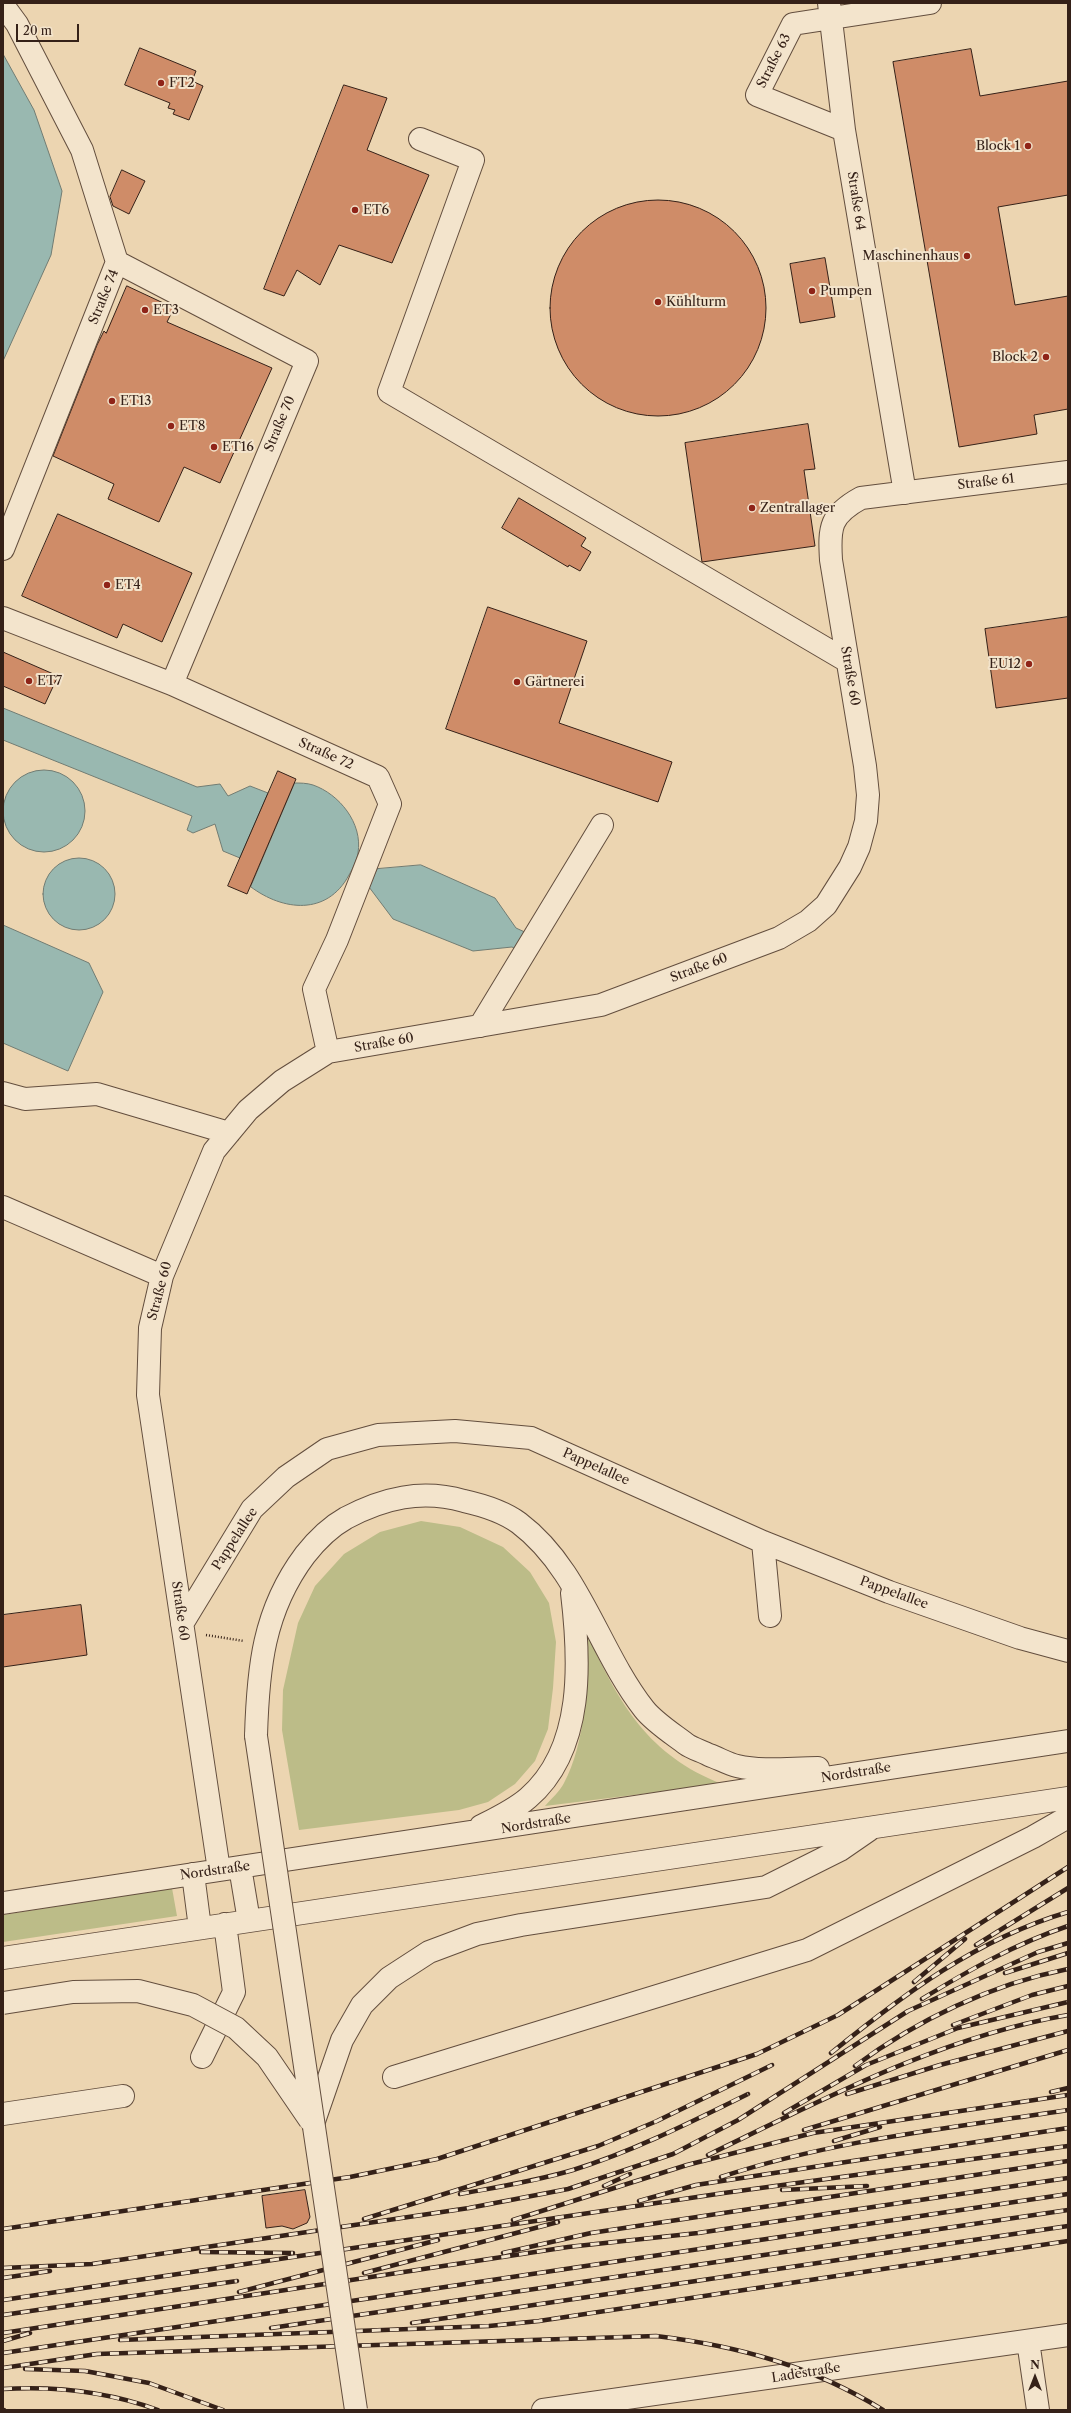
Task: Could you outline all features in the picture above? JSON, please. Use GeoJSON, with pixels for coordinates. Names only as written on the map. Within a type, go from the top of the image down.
{"type":"FeatureCollection","features":[{"type":"Feature","properties":{"kind":"street","name":"Straße 63"},"geometry":{"type":"LineString","coordinates":[[844,130],[757,95],[793,24],[830,11],[930,3]]}},
{"type":"Feature","properties":{"kind":"street","name":"Straße 74"},"geometry":{"type":"LineString","coordinates":[[3,5],[17,24],[82,150],[117,262],[3,549]]}},
{"type":"Feature","properties":{"kind":"street","name":"Straße 64"},"geometry":{"type":"LineString","coordinates":[[830,11],[844,130],[905,493]]}},
{"type":"Feature","properties":{"kind":"street"},"geometry":{"type":"LineString","coordinates":[[420,139],[473,160],[389,392],[847,661]]}},
{"type":"Feature","properties":{"kind":"street","name":"Straße 70"},"geometry":{"type":"LineString","coordinates":[[117,262],[307,361],[172,684]]}},
{"type":"Feature","properties":{"kind":"street","name":"Straße 61"},"geometry":{"type":"LineString","coordinates":[[905,493],[1068,472]]}},
{"type":"Feature","properties":{"kind":"street","name":"Straße 60"},"geometry":{"type":"LineString","coordinates":[[219,1870],[148,1395],[150,1328],[162,1276],[214,1151],[248,1110],[282,1081],[328,1052],[601,1005],[779,938],[808,921],[826,904],[850,867],[859,847],[866,822],[868,795],[865,766],[831,560],[830,539],[834,520],[844,507],[861,498],[905,493]]}},
{"type":"Feature","properties":{"kind":"street","name":"Straße 72"},"geometry":{"type":"LineString","coordinates":[[3,618],[172,684],[378,777],[390,804],[337,940],[314,989],[328,1052]]}},
{"type":"Feature","properties":{"kind":"street"},"geometry":{"type":"LineString","coordinates":[[480,1026],[602,825]]}},
{"type":"Feature","properties":{"kind":"street"},"geometry":{"type":"LineString","coordinates":[[3,1094],[25,1099],[97,1094],[229,1133]]}},
{"type":"Feature","properties":{"kind":"street"},"geometry":{"type":"LineString","coordinates":[[3,1207],[162,1276]]}},
{"type":"Feature","properties":{"kind":"street","name":"Pappelallee"},"geometry":{"type":"LineString","coordinates":[[183,1627],[252,1509],[286,1477],[327,1449],[378,1435],[455,1431],[531,1438],[763,1542],[888,1592],[1020,1638],[1068,1652]]}},
{"type":"Feature","properties":{"kind":"street"},"geometry":{"type":"LineString","coordinates":[[356,2410],[256,1736],[257,1699],[264,1644],[276,1604],[290,1576],[315,1543],[340,1521],[374,1504],[410,1496],[444,1495],[484,1506],[517,1522],[542,1544],[558,1564],[601,1634],[618,1671],[645,1711],[688,1746],[736,1766],[769,1769],[914,1764]]}},
{"type":"Feature","properties":{"kind":"street"},"geometry":{"type":"LineString","coordinates":[[763,1542],[770,1616]]}},
{"type":"Feature","properties":{"kind":"street"},"geometry":{"type":"LineString","coordinates":[[462,1835],[503,1815],[528,1798],[547,1779],[560,1756],[568,1733],[575,1691],[577,1634],[572,1588]]}},
{"type":"Feature","properties":{"kind":"street","name":"Nordstraße"},"geometry":{"type":"LineString","coordinates":[[3,1903],[462,1835],[1068,1741]]}},
{"type":"Feature","properties":{"kind":"street"},"geometry":{"type":"LineString","coordinates":[[3,1958],[1068,1798]]}},
{"type":"Feature","properties":{"kind":"street"},"geometry":{"type":"LineString","coordinates":[[394,2076],[807,1950],[1033,1837],[1068,1816]]}},
{"type":"Feature","properties":{"kind":"street"},"geometry":{"type":"LineString","coordinates":[[313,2124],[342,2040],[362,2005],[389,1978],[422,1956],[477,1934],[766,1887],[840,1850],[873,1827]]}},
{"type":"Feature","properties":{"kind":"street"},"geometry":{"type":"LineString","coordinates":[[240,1867],[249,1921]]}},
{"type":"Feature","properties":{"kind":"street"},"geometry":{"type":"LineString","coordinates":[[193,1874],[200,1928]]}},
{"type":"Feature","properties":{"kind":"street"},"geometry":{"type":"LineString","coordinates":[[202,2057],[234,1992],[225,1924]]}},
{"type":"Feature","properties":{"kind":"street"},"geometry":{"type":"LineString","coordinates":[[3,2003],[73,1992],[138,1991],[193,2005],[236,2028],[267,2057],[313,2124]]}},
{"type":"Feature","properties":{"kind":"street"},"geometry":{"type":"LineString","coordinates":[[3,2114],[123,2096]]}},
{"type":"Feature","properties":{"kind":"street","name":"Ladestraße"},"geometry":{"type":"LineString","coordinates":[[543,2410],[572,2408],[1068,2335]]}},
{"type":"Feature","properties":{"kind":"street"},"geometry":{"type":"LineString","coordinates":[[1028,2341],[1038,2410]]}},
{"type":"Feature","properties":{"kind":"path"},"geometry":{"type":"LineString","coordinates":[[183,1627],[264,1644]]}},
{"type":"Feature","properties":{"kind":"green space"},"geometry":{"type":"Polygon","coordinates":[[[421,1521],[460,1527],[503,1547],[530,1572],[549,1603],[556,1642],[553,1688],[548,1729],[535,1761],[515,1784],[488,1802],[459,1810],[299,1830],[282,1730],[283,1690],[298,1623],[315,1586],[344,1554],[380,1532],[421,1521]]]}},
{"type":"Feature","properties":{"kind":"green space"},"geometry":{"type":"Polygon","coordinates":[[[588,1636],[612,1684],[625,1706],[639,1725],[656,1743],[674,1758],[696,1772],[722,1784],[545,1806],[564,1783],[577,1750],[584,1711],[588,1672],[588,1636]]]}},
{"type":"Feature","properties":{"kind":"green space"},"geometry":{"type":"Polygon","coordinates":[[[172,1888],[177,1916],[3,1942],[3,1915],[172,1888]]]}},
{"type":"Feature","properties":{"kind":"water"},"geometry":{"type":"Polygon","coordinates":[[[3,54],[34,110],[62,191],[51,255],[3,361],[3,54]]]}},
{"type":"Feature","properties":{"kind":"water"},"geometry":{"type":"Polygon","coordinates":[[[3,708],[197,787],[220,784],[228,796],[250,786],[268,793],[240,858],[223,851],[215,824],[193,833],[187,830],[192,816],[3,740],[3,708]]]}},
{"type":"Feature","properties":{"kind":"water"},"geometry":{"type":"Polygon","coordinates":[[[44,770],[60,773],[73,782],[82,795],[85,811],[82,827],[73,840],[60,849],[44,852],[28,849],[15,840],[6,827],[3,811],[6,795],[15,782],[28,773],[44,770]]]}},
{"type":"Feature","properties":{"kind":"water"},"geometry":{"type":"Polygon","coordinates":[[[295,783],[306,783],[313,785],[332,795],[347,811],[353,821],[359,842],[356,861],[340,888],[329,898],[317,903],[304,905],[290,905],[277,901],[263,895],[251,887],[295,783]]]}},
{"type":"Feature","properties":{"kind":"water"},"geometry":{"type":"Polygon","coordinates":[[[79,858],[99,864],[109,874],[115,894],[109,914],[99,924],[79,930],[59,924],[49,914],[43,894],[49,874],[59,864],[79,858]]]}},
{"type":"Feature","properties":{"kind":"water"},"geometry":{"type":"Polygon","coordinates":[[[421,865],[495,898],[516,928],[529,934],[520,951],[512,947],[473,951],[393,919],[369,887],[377,869],[421,865]]]}},
{"type":"Feature","properties":{"kind":"water"},"geometry":{"type":"Polygon","coordinates":[[[3,925],[89,963],[103,992],[68,1071],[3,1043],[3,925]]]}},
{"type":"Feature","properties":{"kind":"building","name":"FT2"},"geometry":{"type":"Polygon","coordinates":[[[140,48],[196,71],[192,81],[203,86],[189,120],[173,114],[175,110],[168,108],[170,103],[125,85],[140,48]]]}},
{"type":"Feature","properties":{"kind":"building","name":"Maschinenhaus"},"geometry":{"type":"Polygon","coordinates":[[[971,49],[980,96],[1068,81],[1068,195],[998,207],[1015,305],[1068,296],[1068,409],[1034,415],[1037,434],[959,447],[893,62],[971,49]]]}},
{"type":"Feature","properties":{"kind":"building","name":"ET6"},"geometry":{"type":"Polygon","coordinates":[[[344,85],[387,98],[367,150],[429,175],[392,263],[339,245],[320,285],[297,270],[284,296],[264,289],[344,85]]]}},
{"type":"Feature","properties":{"kind":"building"},"geometry":{"type":"Polygon","coordinates":[[[122,170],[145,181],[129,214],[113,206],[110,197],[122,170]]]}},
{"type":"Feature","properties":{"kind":"building","name":"Kühlturm"},"geometry":{"type":"Polygon","coordinates":[[[658,200],[679,202],[709,213],[718,218],[734,232],[748,248],[753,257],[764,287],[766,308],[764,329],[753,359],[748,368],[734,384],[718,398],[709,403],[679,414],[658,416],[637,414],[607,403],[598,398],[582,384],[568,368],[563,359],[552,329],[550,308],[552,287],[563,257],[568,248],[582,232],[598,218],[607,213],[637,202],[658,200]]]}},
{"type":"Feature","properties":{"kind":"building","name":"Pumpen"},"geometry":{"type":"Polygon","coordinates":[[[825,258],[835,317],[800,323],[790,264],[825,258]]]}},
{"type":"Feature","properties":{"kind":"building"},"geometry":{"type":"Polygon","coordinates":[[[127,286],[174,308],[167,322],[272,368],[220,483],[184,467],[159,522],[108,499],[114,484],[53,456],[97,345],[104,331],[106,333],[127,286]]]}},
{"type":"Feature","properties":{"kind":"building","name":"Zentrallager"},"geometry":{"type":"Polygon","coordinates":[[[808,424],[815,469],[804,470],[815,546],[702,562],[685,443],[808,424]]]}},
{"type":"Feature","properties":{"kind":"building"},"geometry":{"type":"Polygon","coordinates":[[[519,498],[586,538],[581,546],[591,552],[580,571],[569,565],[568,567],[502,528],[519,498]]]}},
{"type":"Feature","properties":{"kind":"building","name":"ET4"},"geometry":{"type":"Polygon","coordinates":[[[58,514],[192,573],[162,642],[123,624],[117,638],[22,596],[58,514]]]}},
{"type":"Feature","properties":{"kind":"building","name":"Gärtnerei"},"geometry":{"type":"Polygon","coordinates":[[[488,607],[587,641],[559,723],[672,762],[658,802],[446,729],[488,607]]]}},
{"type":"Feature","properties":{"kind":"building","name":"EU12"},"geometry":{"type":"Polygon","coordinates":[[[1068,617],[1068,698],[996,708],[985,629],[1068,617]]]}},
{"type":"Feature","properties":{"kind":"building","name":"ET7"},"geometry":{"type":"Polygon","coordinates":[[[3,652],[58,676],[45,704],[3,686],[3,652]]]}},
{"type":"Feature","properties":{"kind":"building"},"geometry":{"type":"Polygon","coordinates":[[[278,771],[296,779],[247,894],[228,886],[278,771]]]}},
{"type":"Feature","properties":{"kind":"building"},"geometry":{"type":"Polygon","coordinates":[[[81,1605],[87,1655],[3,1667],[3,1615],[81,1605]]]}},
{"type":"Feature","properties":{"kind":"building"},"geometry":{"type":"Polygon","coordinates":[[[305,2190],[310,2217],[307,2223],[293,2229],[282,2226],[266,2228],[262,2196],[305,2190]]]}},
{"type":"Feature","properties":{"kind":"railway"},"geometry":{"type":"LineString","coordinates":[[3,2229],[350,2177],[437,2159],[757,2054],[838,2015],[1068,1867]]}},
{"type":"Feature","properties":{"kind":"railway"},"geometry":{"type":"LineString","coordinates":[[976,1945],[1068,1888]]}},
{"type":"Feature","properties":{"kind":"railway"},"geometry":{"type":"LineString","coordinates":[[831,2053],[886,2010],[943,1970],[1003,1937],[1035,1923],[1068,1912]]}},
{"type":"Feature","properties":{"kind":"railway"},"geometry":{"type":"LineString","coordinates":[[922,1999],[993,1958],[1029,1941],[1068,1926]]}},
{"type":"Feature","properties":{"kind":"railway"},"geometry":{"type":"LineString","coordinates":[[914,1982],[965,1939]]}},
{"type":"Feature","properties":{"kind":"railway"},"geometry":{"type":"LineString","coordinates":[[3,2268],[92,2264],[469,2208],[568,2189],[673,2154],[738,2120],[908,2011],[1038,1952],[1068,1943]]}},
{"type":"Feature","properties":{"kind":"railway"},"geometry":{"type":"LineString","coordinates":[[1005,1973],[1068,1953]]}},
{"type":"Feature","properties":{"kind":"railway"},"geometry":{"type":"LineString","coordinates":[[855,2066],[904,2034],[956,2006],[1011,1984],[1068,1969]]}},
{"type":"Feature","properties":{"kind":"railway"},"geometry":{"type":"LineString","coordinates":[[953,2025],[1032,1995],[1068,1986]]}},
{"type":"Feature","properties":{"kind":"railway"},"geometry":{"type":"LineString","coordinates":[[784,2113],[866,2065],[958,2028],[1068,2002]]}},
{"type":"Feature","properties":{"kind":"railway"},"geometry":{"type":"LineString","coordinates":[[708,2155],[839,2092],[928,2054],[974,2038],[1021,2025],[1068,2015]]}},
{"type":"Feature","properties":{"kind":"railway"},"geometry":{"type":"LineString","coordinates":[[847,2094],[940,2065],[1068,2031]]}},
{"type":"Feature","properties":{"kind":"railway"},"geometry":{"type":"LineString","coordinates":[[804,2130],[1068,2050]]}},
{"type":"Feature","properties":{"kind":"railway"},"geometry":{"type":"LineString","coordinates":[[364,2219],[598,2146],[657,2121],[772,2065]]}},
{"type":"Feature","properties":{"kind":"railway"},"geometry":{"type":"LineString","coordinates":[[1051,2092],[1068,2088]]}},
{"type":"Feature","properties":{"kind":"railway"},"geometry":{"type":"LineString","coordinates":[[460,2194],[517,2184],[573,2170],[618,2154],[662,2135],[748,2094]]}},
{"type":"Feature","properties":{"kind":"railway"},"geometry":{"type":"LineString","coordinates":[[513,2220],[687,2165],[813,2133],[1068,2095]]}},
{"type":"Feature","properties":{"kind":"railway"},"geometry":{"type":"LineString","coordinates":[[721,2177],[763,2164],[849,2144],[936,2129],[1068,2110]]}},
{"type":"Feature","properties":{"kind":"railway"},"geometry":{"type":"LineString","coordinates":[[834,2141],[880,2127]]}},
{"type":"Feature","properties":{"kind":"railway"},"geometry":{"type":"LineString","coordinates":[[639,2201],[696,2185],[1068,2128]]}},
{"type":"Feature","properties":{"kind":"railway"},"geometry":{"type":"LineString","coordinates":[[3,2300],[724,2193],[1068,2146]]}},
{"type":"Feature","properties":{"kind":"railway"},"geometry":{"type":"LineString","coordinates":[[503,2253],[591,2233],[1068,2161]]}},
{"type":"Feature","properties":{"kind":"railway"},"geometry":{"type":"LineString","coordinates":[[604,2186],[630,2174]]}},
{"type":"Feature","properties":{"kind":"railway"},"geometry":{"type":"LineString","coordinates":[[3,2333],[568,2247],[698,2233],[1068,2178]]}},
{"type":"Feature","properties":{"kind":"railway"},"geometry":{"type":"LineString","coordinates":[[782,2190],[867,2186]]}},
{"type":"Feature","properties":{"kind":"railway"},"geometry":{"type":"LineString","coordinates":[[3,2353],[1068,2194]]}},
{"type":"Feature","properties":{"kind":"railway"},"geometry":{"type":"LineString","coordinates":[[271,2328],[1068,2210]]}},
{"type":"Feature","properties":{"kind":"railway"},"geometry":{"type":"LineString","coordinates":[[364,2273],[558,2222]]}},
{"type":"Feature","properties":{"kind":"railway"},"geometry":{"type":"LineString","coordinates":[[412,2323],[1068,2226]]}},
{"type":"Feature","properties":{"kind":"railway"},"geometry":{"type":"LineString","coordinates":[[239,2292],[438,2240]]}},
{"type":"Feature","properties":{"kind":"railway"},"geometry":{"type":"LineString","coordinates":[[120,2340],[489,2326],[539,2321],[1068,2241]]}},
{"type":"Feature","properties":{"kind":"railway"},"geometry":{"type":"LineString","coordinates":[[201,2252],[293,2253]]}},
{"type":"Feature","properties":{"kind":"railway"},"geometry":{"type":"LineString","coordinates":[[3,2278],[50,2271]]}},
{"type":"Feature","properties":{"kind":"railway"},"geometry":{"type":"LineString","coordinates":[[3,2315],[237,2281]]}},
{"type":"Feature","properties":{"kind":"railway"},"geometry":{"type":"LineString","coordinates":[[3,2341],[30,2333]]}},
{"type":"Feature","properties":{"kind":"railway"},"geometry":{"type":"LineString","coordinates":[[3,2368],[97,2354],[656,2336],[687,2340],[746,2352],[774,2360],[829,2381],[883,2410]]}},
{"type":"Feature","properties":{"kind":"railway"},"geometry":{"type":"LineString","coordinates":[[25,2369],[85,2371],[149,2383],[223,2410]]}},
{"type":"Feature","properties":{"kind":"railway"},"geometry":{"type":"LineString","coordinates":[[3,2389],[42,2388],[82,2392],[120,2399],[158,2410]]}},
{"type":"Feature","properties":{"kind":"place","name":"FT2"},"geometry":{"type":"Point","coordinates":[161,83]}},
{"type":"Feature","properties":{"kind":"place","name":"Block 1"},"geometry":{"type":"Point","coordinates":[1028,146]}},
{"type":"Feature","properties":{"kind":"place","name":"ET6"},"geometry":{"type":"Point","coordinates":[355,210]}},
{"type":"Feature","properties":{"kind":"place","name":"Maschinenhaus"},"geometry":{"type":"Point","coordinates":[967,256]}},
{"type":"Feature","properties":{"kind":"place","name":"Pumpen"},"geometry":{"type":"Point","coordinates":[812,291]}},
{"type":"Feature","properties":{"kind":"place","name":"Kühlturm"},"geometry":{"type":"Point","coordinates":[658,302]}},
{"type":"Feature","properties":{"kind":"place","name":"ET3"},"geometry":{"type":"Point","coordinates":[145,310]}},
{"type":"Feature","properties":{"kind":"place","name":"Block 2"},"geometry":{"type":"Point","coordinates":[1046,357]}},
{"type":"Feature","properties":{"kind":"place","name":"ET13"},"geometry":{"type":"Point","coordinates":[112,401]}},
{"type":"Feature","properties":{"kind":"place","name":"ET8"},"geometry":{"type":"Point","coordinates":[171,426]}},
{"type":"Feature","properties":{"kind":"place","name":"ET16"},"geometry":{"type":"Point","coordinates":[214,447]}},
{"type":"Feature","properties":{"kind":"place","name":"Zentrallager"},"geometry":{"type":"Point","coordinates":[752,508]}},
{"type":"Feature","properties":{"kind":"place","name":"ET4"},"geometry":{"type":"Point","coordinates":[107,585]}},
{"type":"Feature","properties":{"kind":"place","name":"EU12"},"geometry":{"type":"Point","coordinates":[1029,664]}},
{"type":"Feature","properties":{"kind":"place","name":"ET7"},"geometry":{"type":"Point","coordinates":[29,681]}},
{"type":"Feature","properties":{"kind":"place","name":"Gärtnerei"},"geometry":{"type":"Point","coordinates":[517,682]}}]}
